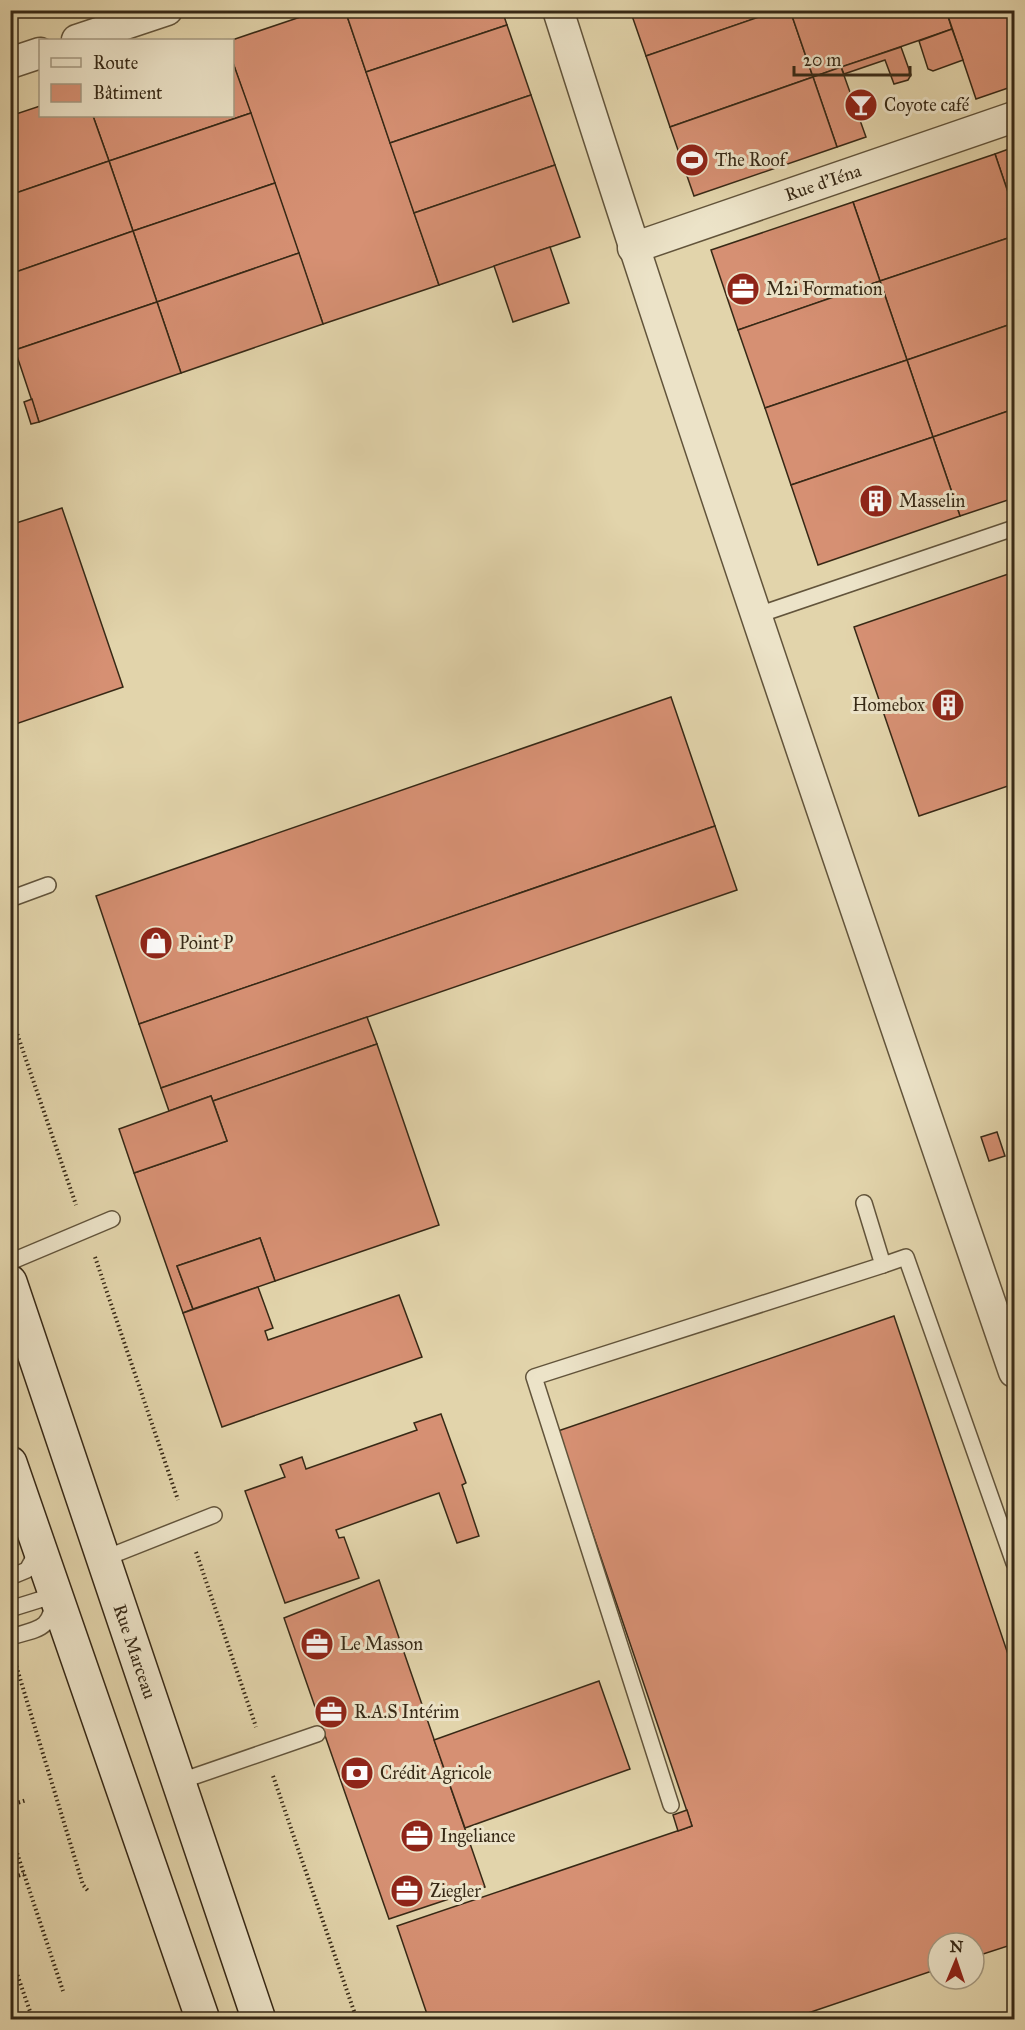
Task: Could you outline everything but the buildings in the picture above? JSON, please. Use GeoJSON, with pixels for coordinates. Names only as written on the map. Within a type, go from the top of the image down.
{"type":"FeatureCollection","features":[{"type":"Feature","properties":{"kind":"main road","name":"Rue Marceau"},"geometry":{"type":"LineString","coordinates":[[10,1282],[259,2019]]}},
{"type":"Feature","properties":{"kind":"main road"},"geometry":{"type":"LineString","coordinates":[[10,1463],[203,2019]]}},
{"type":"Feature","properties":{"kind":"street"},"geometry":{"type":"LineString","coordinates":[[80,39],[167,10]]}},
{"type":"Feature","properties":{"kind":"street"},"geometry":{"type":"LineString","coordinates":[[558,10],[633,248],[755,616],[1014,1372]]}},
{"type":"Feature","properties":{"kind":"street"},"geometry":{"type":"LineString","coordinates":[[10,63],[39,52]]}},
{"type":"Feature","properties":{"kind":"street","name":"Rue d'Iéna"},"geometry":{"type":"LineString","coordinates":[[633,248],[1014,117]]}},
{"type":"Feature","properties":{"kind":"lane"},"geometry":{"type":"LineString","coordinates":[[755,616],[1014,528]]}},
{"type":"Feature","properties":{"kind":"lane"},"geometry":{"type":"LineString","coordinates":[[10,899],[48,885]]}},
{"type":"Feature","properties":{"kind":"lane"},"geometry":{"type":"LineString","coordinates":[[864,1203],[883,1265]]}},
{"type":"Feature","properties":{"kind":"lane"},"geometry":{"type":"LineString","coordinates":[[10,1262],[112,1219]]}},
{"type":"Feature","properties":{"kind":"lane"},"geometry":{"type":"LineString","coordinates":[[671,1805],[534,1377],[906,1257],[1014,1563]]}},
{"type":"Feature","properties":{"kind":"lane"},"geometry":{"type":"LineString","coordinates":[[103,1559],[214,1515]]}},
{"type":"Feature","properties":{"kind":"lane"},"geometry":{"type":"LineString","coordinates":[[10,1577],[27,1570],[39,1548]]}},
{"type":"Feature","properties":{"kind":"lane"},"geometry":{"type":"LineString","coordinates":[[10,1609],[55,1595],[52,1615],[46,1624],[35,1630],[10,1637]]}},
{"type":"Feature","properties":{"kind":"lane"},"geometry":{"type":"LineString","coordinates":[[178,1782],[317,1734]]}},
{"type":"Feature","properties":{"kind":"path"},"geometry":{"type":"LineString","coordinates":[[14,1659],[82,1885],[89,1892]]}},
{"type":"Feature","properties":{"kind":"path"},"geometry":{"type":"LineString","coordinates":[[10,1805],[27,1800]]}},
{"type":"Feature","properties":{"kind":"path"},"geometry":{"type":"LineString","coordinates":[[10,1832],[63,1991]]}},
{"type":"Feature","properties":{"kind":"path"},"geometry":{"type":"LineString","coordinates":[[10,1878],[24,1874]]}},
{"type":"Feature","properties":{"kind":"path"},"geometry":{"type":"LineString","coordinates":[[10,1954],[33,2019]]}},
{"type":"Feature","properties":{"kind":"place","name":"Coyote café"},"geometry":{"type":"Point","coordinates":[861,105]}},
{"type":"Feature","properties":{"kind":"place","name":"The Roof"},"geometry":{"type":"Point","coordinates":[692,160]}},
{"type":"Feature","properties":{"kind":"place","name":"M2i Formation"},"geometry":{"type":"Point","coordinates":[743,289]}},
{"type":"Feature","properties":{"kind":"place","name":"Masselin"},"geometry":{"type":"Point","coordinates":[876,501]}},
{"type":"Feature","properties":{"kind":"place","name":"Homebox"},"geometry":{"type":"Point","coordinates":[948,705]}},
{"type":"Feature","properties":{"kind":"place","name":"Point P"},"geometry":{"type":"Point","coordinates":[156,943]}},
{"type":"Feature","properties":{"kind":"place","name":"Le Masson"},"geometry":{"type":"Point","coordinates":[317,1644]}},
{"type":"Feature","properties":{"kind":"place","name":"R.A.S Intérim"},"geometry":{"type":"Point","coordinates":[331,1712]}},
{"type":"Feature","properties":{"kind":"place","name":"Crédit Agricole"},"geometry":{"type":"Point","coordinates":[357,1773]}},
{"type":"Feature","properties":{"kind":"place","name":"Ingeliance"},"geometry":{"type":"Point","coordinates":[417,1836]}},
{"type":"Feature","properties":{"kind":"place","name":"Ziegler"},"geometry":{"type":"Point","coordinates":[407,1891]}}]}
